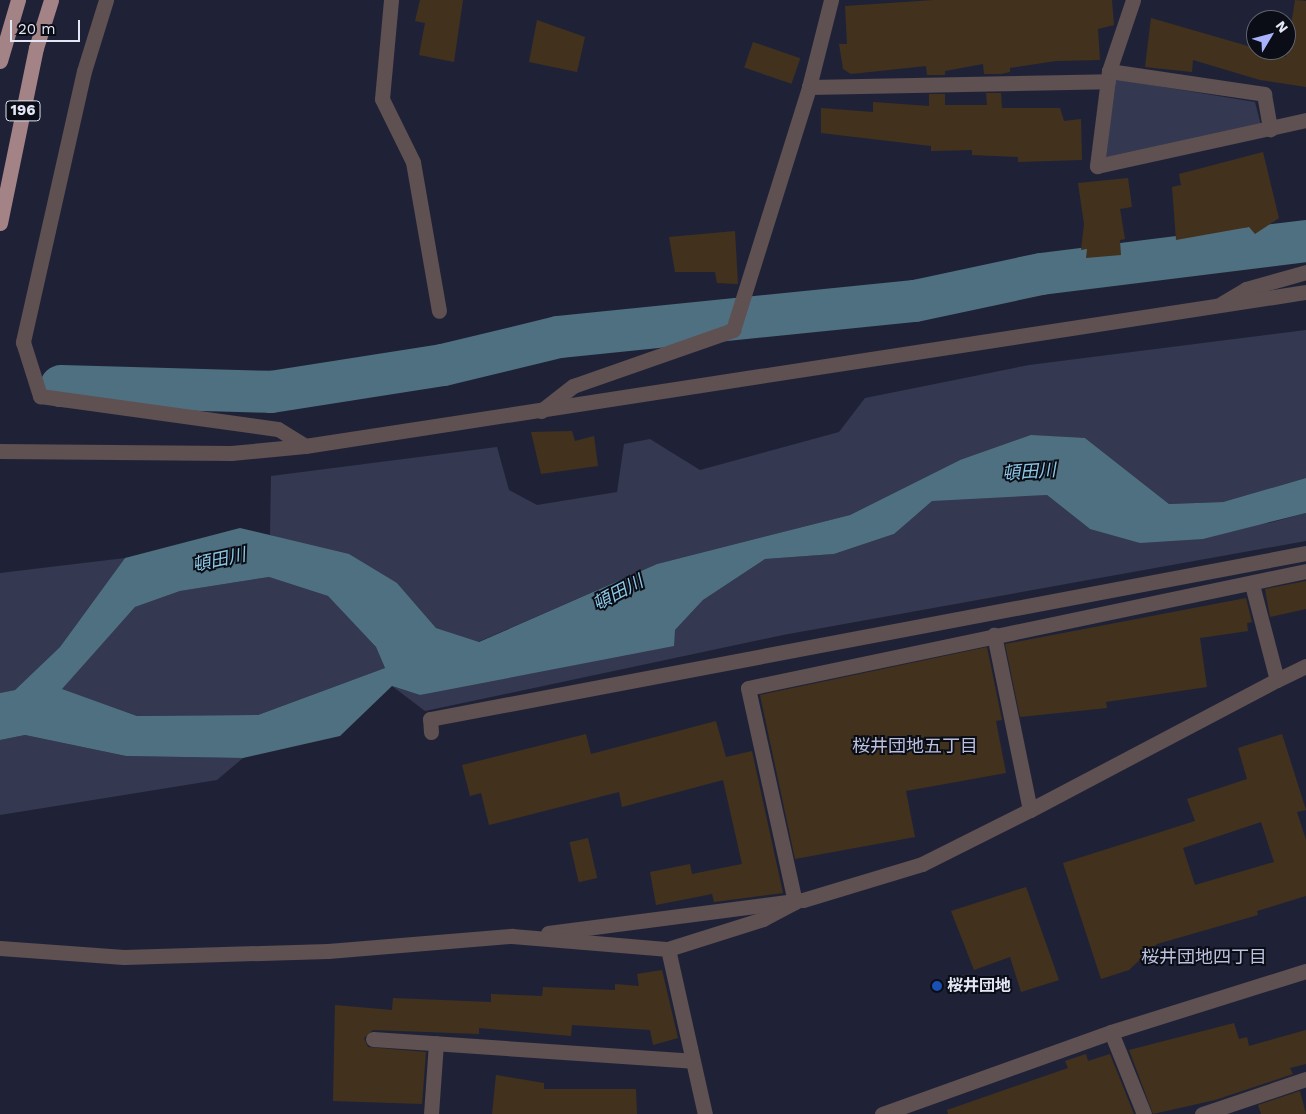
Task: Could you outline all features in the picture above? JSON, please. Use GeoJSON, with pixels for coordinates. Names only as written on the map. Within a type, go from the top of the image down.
{"type":"FeatureCollection","features":[{"type":"Feature","properties":{"kind":"highway"},"geometry":{"type":"LineString","coordinates":[[0,60],[18,0]]}},
{"type":"Feature","properties":{"kind":"highway","name":"196"},"geometry":{"type":"LineString","coordinates":[[0,223],[36,48],[52,0]]}},
{"type":"Feature","properties":{"kind":"street"},"geometry":{"type":"LineString","coordinates":[[106,0],[84,71],[23,342],[40,396],[278,429],[305,446]]}},
{"type":"Feature","properties":{"kind":"street"},"geometry":{"type":"LineString","coordinates":[[391,0],[382,99],[413,162],[438,311]]}},
{"type":"Feature","properties":{"kind":"street"},"geometry":{"type":"LineString","coordinates":[[541,411],[573,386],[733,330],[809,87],[831,0]]}},
{"type":"Feature","properties":{"kind":"street"},"geometry":{"type":"LineString","coordinates":[[1133,0],[1108,76],[1097,166],[1306,120]]}},
{"type":"Feature","properties":{"kind":"street"},"geometry":{"type":"LineString","coordinates":[[809,87],[1108,76],[1264,94],[1270,129]]}},
{"type":"Feature","properties":{"kind":"street"},"geometry":{"type":"LineString","coordinates":[[1222,304],[1246,289],[1306,272]]}},
{"type":"Feature","properties":{"kind":"street"},"geometry":{"type":"LineString","coordinates":[[0,451],[231,453],[305,446],[1124,323],[1222,304],[1306,292]]}},
{"type":"Feature","properties":{"kind":"street"},"geometry":{"type":"LineString","coordinates":[[431,732],[430,719],[1306,554]]}},
{"type":"Feature","properties":{"kind":"street"},"geometry":{"type":"LineString","coordinates":[[795,902],[748,688],[994,634],[1252,585],[1306,571]]}},
{"type":"Feature","properties":{"kind":"street"},"geometry":{"type":"LineString","coordinates":[[1252,585],[1277,680]]}},
{"type":"Feature","properties":{"kind":"street"},"geometry":{"type":"LineString","coordinates":[[994,634],[1030,810]]}},
{"type":"Feature","properties":{"kind":"street"},"geometry":{"type":"LineString","coordinates":[[0,948],[124,957],[328,951],[512,936],[795,902],[922,864],[1306,666]]}},
{"type":"Feature","properties":{"kind":"street"},"geometry":{"type":"LineString","coordinates":[[512,936],[668,949],[763,919],[795,902]]}},
{"type":"Feature","properties":{"kind":"street"},"geometry":{"type":"LineString","coordinates":[[668,949],[705,1114]]}},
{"type":"Feature","properties":{"kind":"street"},"geometry":{"type":"LineString","coordinates":[[882,1114],[1111,1032],[1306,971]]}},
{"type":"Feature","properties":{"kind":"street"},"geometry":{"type":"LineString","coordinates":[[1111,1032],[1144,1114]]}},
{"type":"Feature","properties":{"kind":"street"},"geometry":{"type":"LineString","coordinates":[[373,1039],[692,1061]]}},
{"type":"Feature","properties":{"kind":"street"},"geometry":{"type":"LineString","coordinates":[[431,1114],[436,1043]]}},
{"type":"Feature","properties":{"kind":"street"},"geometry":{"type":"LineString","coordinates":[[1202,1114],[1306,1079]]}},
{"type":"Feature","properties":{"kind":"shaded area"},"geometry":{"type":"Polygon","coordinates":[[[1115,79],[1255,102],[1261,125],[1106,158],[1115,79]]]}},
{"type":"Feature","properties":{"kind":"shaded area"},"geometry":{"type":"Polygon","coordinates":[[[1306,330],[1306,478],[1223,502],[1169,504],[1085,438],[960,460],[850,515],[657,564],[478,642],[436,628],[397,583],[270,535],[271,476],[497,447],[509,490],[537,505],[617,492],[624,444],[650,439],[700,470],[839,432],[865,398],[1029,365],[1306,330]]]}},
{"type":"Feature","properties":{"kind":"shaded area"},"geometry":{"type":"Polygon","coordinates":[[[1047,495],[1090,529],[1269,523],[1306,513],[1306,541],[783,635],[425,711],[392,686],[420,695],[675,630],[703,600],[765,559],[834,554],[894,534],[932,497],[1047,495]]]}},
{"type":"Feature","properties":{"kind":"shaded area"},"geometry":{"type":"Polygon","coordinates":[[[125,558],[60,647],[15,690],[0,693],[0,573],[125,558]]]}},
{"type":"Feature","properties":{"kind":"shaded area"},"geometry":{"type":"Polygon","coordinates":[[[269,577],[328,596],[376,647],[385,668],[258,715],[137,716],[61,689],[135,607],[180,591],[269,577]]]}},
{"type":"Feature","properties":{"kind":"shaded area"},"geometry":{"type":"Polygon","coordinates":[[[25,735],[126,756],[243,758],[217,780],[0,815],[0,740],[25,735]]]}},
{"type":"Feature","properties":{"kind":"water","name":"頓田川"},"geometry":{"type":"Polygon","coordinates":[[[1031,435],[1085,438],[1169,504],[1223,502],[1306,478],[1306,513],[1203,539],[1140,543],[1090,529],[1047,495],[932,501],[894,534],[834,554],[765,559],[703,600],[675,630],[674,646],[420,695],[392,686],[340,736],[243,758],[126,756],[25,735],[0,740],[0,693],[15,690],[60,647],[125,558],[240,528],[349,554],[397,583],[436,628],[479,642],[657,564],[850,515],[960,460],[1031,435]],[[269,577],[180,591],[135,607],[62,689],[137,716],[258,715],[385,668],[376,647],[328,596],[269,577]]]}},
{"type":"Feature","properties":{"kind":"building"},"geometry":{"type":"Polygon","coordinates":[[[420,0],[463,0],[454,62],[419,55],[425,23],[415,21],[420,0]]]}},
{"type":"Feature","properties":{"kind":"building"},"geometry":{"type":"Polygon","coordinates":[[[934,0],[1112,0],[1114,25],[1098,29],[1100,60],[1056,61],[1010,68],[1010,72],[1001,74],[984,74],[983,64],[945,71],[945,75],[927,75],[926,66],[851,74],[843,69],[839,44],[847,44],[845,6],[934,0]]]}},
{"type":"Feature","properties":{"kind":"building"},"geometry":{"type":"Polygon","coordinates":[[[1295,0],[1306,1],[1306,87],[1260,80],[1193,60],[1192,72],[1145,67],[1151,18],[1246,45],[1246,60],[1296,60],[1296,10],[1293,10],[1295,0]]]}},
{"type":"Feature","properties":{"kind":"building"},"geometry":{"type":"Polygon","coordinates":[[[537,20],[585,37],[577,72],[529,62],[537,20]]]}},
{"type":"Feature","properties":{"kind":"building"},"geometry":{"type":"Polygon","coordinates":[[[753,42],[800,58],[791,84],[744,68],[753,42]]]}},
{"type":"Feature","properties":{"kind":"building"},"geometry":{"type":"Polygon","coordinates":[[[986,93],[1001,93],[1002,108],[1060,108],[1064,121],[1081,119],[1082,160],[1018,162],[1018,157],[972,155],[972,150],[931,151],[931,146],[821,133],[821,108],[873,112],[873,102],[929,106],[929,94],[945,94],[945,105],[987,105],[986,93]]]}},
{"type":"Feature","properties":{"kind":"building"},"geometry":{"type":"Polygon","coordinates":[[[1263,152],[1279,218],[1255,234],[1249,227],[1176,240],[1172,187],[1181,185],[1179,174],[1263,152]]]}},
{"type":"Feature","properties":{"kind":"building"},"geometry":{"type":"Polygon","coordinates":[[[1128,178],[1132,207],[1120,209],[1125,239],[1120,240],[1121,255],[1086,258],[1087,249],[1081,250],[1084,224],[1078,183],[1128,178]]]}},
{"type":"Feature","properties":{"kind":"building"},"geometry":{"type":"Polygon","coordinates":[[[735,231],[738,284],[717,283],[715,272],[675,272],[669,237],[735,231]]]}},
{"type":"Feature","properties":{"kind":"building"},"geometry":{"type":"Polygon","coordinates":[[[572,431],[575,441],[594,436],[598,466],[541,474],[531,432],[572,431]]]}},
{"type":"Feature","properties":{"kind":"building"},"geometry":{"type":"Polygon","coordinates":[[[1306,581],[1306,609],[1270,617],[1265,589],[1306,581]]]}},
{"type":"Feature","properties":{"kind":"building"},"geometry":{"type":"Polygon","coordinates":[[[1246,598],[1252,622],[1247,623],[1248,631],[1200,638],[1207,687],[1106,702],[1107,708],[1020,717],[1005,644],[1246,598]]]}},
{"type":"Feature","properties":{"kind":"building"},"geometry":{"type":"Polygon","coordinates":[[[987,647],[1002,720],[996,721],[1006,773],[906,791],[915,837],[795,859],[760,695],[987,647]]]}},
{"type":"Feature","properties":{"kind":"building"},"geometry":{"type":"Polygon","coordinates":[[[716,721],[726,757],[752,751],[783,893],[714,902],[712,894],[656,905],[650,872],[690,864],[692,874],[742,864],[723,780],[622,807],[619,792],[489,825],[481,793],[470,796],[462,765],[586,734],[591,754],[716,721]]]}},
{"type":"Feature","properties":{"kind":"building"},"geometry":{"type":"Polygon","coordinates":[[[1282,734],[1306,810],[1297,812],[1306,840],[1306,896],[1257,911],[1258,915],[1157,944],[1129,970],[1101,979],[1063,863],[1195,821],[1187,799],[1247,779],[1238,748],[1282,734]],[[1261,822],[1183,848],[1195,885],[1274,862],[1261,822]]]}},
{"type":"Feature","properties":{"kind":"building"},"geometry":{"type":"Polygon","coordinates":[[[588,838],[597,878],[579,882],[569,842],[588,838]]]}},
{"type":"Feature","properties":{"kind":"building"},"geometry":{"type":"Polygon","coordinates":[[[1026,887],[1059,980],[1021,992],[1010,957],[974,970],[951,911],[1026,887]]]}},
{"type":"Feature","properties":{"kind":"building"},"geometry":{"type":"Polygon","coordinates":[[[662,970],[678,1038],[653,1045],[650,1030],[572,1025],[571,1036],[479,1028],[479,1034],[373,1030],[364,1038],[368,1047],[426,1052],[422,1104],[333,1101],[335,1005],[392,1010],[393,998],[491,1002],[491,994],[542,996],[543,987],[615,990],[615,984],[639,986],[637,974],[662,970]]]}},
{"type":"Feature","properties":{"kind":"building"},"geometry":{"type":"Polygon","coordinates":[[[1234,1023],[1239,1039],[1247,1037],[1249,1046],[1306,1030],[1306,1064],[1290,1068],[1293,1074],[1215,1100],[1153,1114],[1129,1050],[1234,1023]]]}},
{"type":"Feature","properties":{"kind":"building"},"geometry":{"type":"Polygon","coordinates":[[[1086,1054],[1088,1061],[1110,1054],[1134,1114],[948,1114],[947,1110],[1068,1068],[1065,1061],[1086,1054]]]}},
{"type":"Feature","properties":{"kind":"building"},"geometry":{"type":"Polygon","coordinates":[[[496,1075],[544,1083],[544,1089],[636,1089],[637,1114],[492,1114],[496,1075]]]}},
{"type":"Feature","properties":{"kind":"building"},"geometry":{"type":"Polygon","coordinates":[[[1300,1091],[1306,1114],[1261,1114],[1258,1105],[1300,1091]]]}},
{"type":"Feature","properties":{"kind":"waterway"},"geometry":{"type":"LineString","coordinates":[[61,386],[271,392],[443,365],[559,337],[915,301],[1041,274],[1306,241]]}},
{"type":"Feature","properties":{"kind":"place","name":"桜井団地"},"geometry":{"type":"Point","coordinates":[937,986]}},
{"type":"Feature","properties":{"kind":"district","name":"桜井団地五丁目"},"geometry":{"type":"Point","coordinates":[915,746]}},
{"type":"Feature","properties":{"kind":"district","name":"桜井団地四丁目"},"geometry":{"type":"Point","coordinates":[1204,957]}}]}
